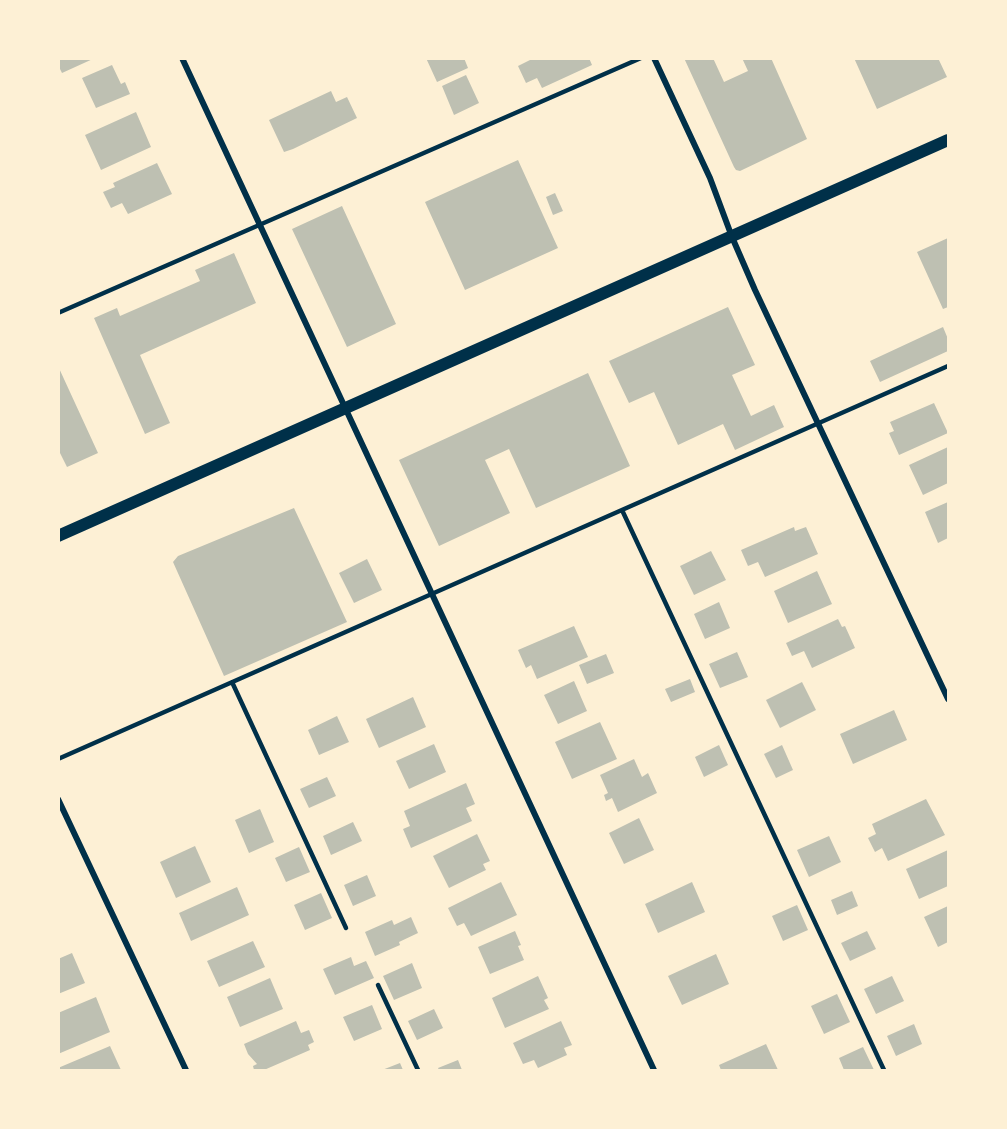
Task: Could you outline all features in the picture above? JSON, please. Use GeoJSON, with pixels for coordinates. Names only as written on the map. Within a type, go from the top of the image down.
{"type":"FeatureCollection","features":[{"type":"Feature","properties":{"kind":"main road"},"geometry":{"type":"LineString","coordinates":[[58,536],[948,140]]}},
{"type":"Feature","properties":{"kind":"street"},"geometry":{"type":"LineString","coordinates":[[183,58],[654,1071]]}},
{"type":"Feature","properties":{"kind":"street"},"geometry":{"type":"LineString","coordinates":[[654,58],[710,178],[732,237],[948,699]]}},
{"type":"Feature","properties":{"kind":"street"},"geometry":{"type":"LineString","coordinates":[[58,800],[186,1071]]}},
{"type":"Feature","properties":{"kind":"lane"},"geometry":{"type":"LineString","coordinates":[[58,313],[641,58]]}},
{"type":"Feature","properties":{"kind":"lane"},"geometry":{"type":"LineString","coordinates":[[58,759],[948,366]]}},
{"type":"Feature","properties":{"kind":"lane"},"geometry":{"type":"LineString","coordinates":[[622,510],[884,1071]]}},
{"type":"Feature","properties":{"kind":"lane"},"geometry":{"type":"LineString","coordinates":[[232,682],[346,928]]}},
{"type":"Feature","properties":{"kind":"lane"},"geometry":{"type":"LineString","coordinates":[[378,985],[418,1071]]}},
{"type":"Feature","properties":{"kind":"building"},"geometry":{"type":"Polygon","coordinates":[[[58,58],[95,58],[62,73],[58,65],[58,58]]]}},
{"type":"Feature","properties":{"kind":"building"},"geometry":{"type":"Polygon","coordinates":[[[426,58],[464,58],[468,68],[437,82],[426,58]]]}},
{"type":"Feature","properties":{"kind":"building"},"geometry":{"type":"Polygon","coordinates":[[[534,58],[589,58],[592,65],[542,88],[537,78],[526,83],[518,66],[534,58]]]}},
{"type":"Feature","properties":{"kind":"building"},"geometry":{"type":"Polygon","coordinates":[[[684,58],[713,58],[724,82],[748,71],[742,58],[771,58],[807,139],[740,171],[736,170],[684,58]]]}},
{"type":"Feature","properties":{"kind":"building"},"geometry":{"type":"Polygon","coordinates":[[[854,58],[938,58],[947,77],[877,109],[854,58]]]}},
{"type":"Feature","properties":{"kind":"building"},"geometry":{"type":"Polygon","coordinates":[[[112,65],[121,84],[125,82],[130,94],[96,108],[82,78],[112,65]]]}},
{"type":"Feature","properties":{"kind":"building"},"geometry":{"type":"Polygon","coordinates":[[[466,75],[479,103],[454,115],[442,86],[466,75]]]}},
{"type":"Feature","properties":{"kind":"building"},"geometry":{"type":"Polygon","coordinates":[[[331,91],[336,102],[347,97],[357,118],[284,152],[269,120],[331,91]]]}},
{"type":"Feature","properties":{"kind":"building"},"geometry":{"type":"Polygon","coordinates":[[[136,112],[151,147],[101,170],[85,135],[136,112]]]}},
{"type":"Feature","properties":{"kind":"building"},"geometry":{"type":"Polygon","coordinates":[[[518,160],[558,248],[465,290],[425,202],[518,160]]]}},
{"type":"Feature","properties":{"kind":"building"},"geometry":{"type":"Polygon","coordinates":[[[157,163],[172,194],[128,214],[122,203],[111,208],[103,192],[115,187],[113,183],[157,163]]]}},
{"type":"Feature","properties":{"kind":"building"},"geometry":{"type":"Polygon","coordinates":[[[555,193],[563,211],[553,215],[546,197],[555,193]]]}},
{"type":"Feature","properties":{"kind":"building"},"geometry":{"type":"Polygon","coordinates":[[[342,206],[396,324],[347,347],[292,229],[342,206]]]}},
{"type":"Feature","properties":{"kind":"building"},"geometry":{"type":"Polygon","coordinates":[[[948,238],[948,307],[943,309],[917,252],[948,238]]]}},
{"type":"Feature","properties":{"kind":"building"},"geometry":{"type":"Polygon","coordinates":[[[234,253],[256,303],[140,355],[170,423],[145,434],[94,318],[117,308],[120,316],[200,281],[195,270],[234,253]]]}},
{"type":"Feature","properties":{"kind":"building"},"geometry":{"type":"Polygon","coordinates":[[[728,307],[755,365],[732,375],[751,416],[774,405],[784,427],[735,450],[723,424],[678,445],[654,392],[629,403],[609,361],[728,307]]]}},
{"type":"Feature","properties":{"kind":"building"},"geometry":{"type":"Polygon","coordinates":[[[943,327],[948,339],[948,351],[880,382],[870,361],[943,327]]]}},
{"type":"Feature","properties":{"kind":"building"},"geometry":{"type":"Polygon","coordinates":[[[58,366],[98,453],[67,467],[58,449],[58,366]]]}},
{"type":"Feature","properties":{"kind":"building"},"geometry":{"type":"Polygon","coordinates":[[[588,373],[630,466],[536,508],[509,449],[485,460],[510,513],[439,546],[399,460],[588,373]]]}},
{"type":"Feature","properties":{"kind":"building"},"geometry":{"type":"Polygon","coordinates":[[[934,403],[948,433],[899,455],[889,433],[894,431],[890,422],[934,403]]]}},
{"type":"Feature","properties":{"kind":"building"},"geometry":{"type":"Polygon","coordinates":[[[948,447],[948,483],[923,495],[909,465],[948,447]]]}},
{"type":"Feature","properties":{"kind":"building"},"geometry":{"type":"Polygon","coordinates":[[[948,502],[948,538],[938,543],[925,512],[948,502]]]}},
{"type":"Feature","properties":{"kind":"building"},"geometry":{"type":"Polygon","coordinates":[[[294,508],[347,622],[224,676],[173,562],[178,556],[294,508]]]}},
{"type":"Feature","properties":{"kind":"building"},"geometry":{"type":"Polygon","coordinates":[[[794,527],[795,531],[806,527],[818,554],[765,577],[758,562],[748,566],[741,550],[794,527]]]}},
{"type":"Feature","properties":{"kind":"building"},"geometry":{"type":"Polygon","coordinates":[[[711,551],[726,580],[694,595],[680,566],[711,551]]]}},
{"type":"Feature","properties":{"kind":"building"},"geometry":{"type":"Polygon","coordinates":[[[367,559],[382,590],[354,603],[339,573],[367,559]]]}},
{"type":"Feature","properties":{"kind":"building"},"geometry":{"type":"Polygon","coordinates":[[[817,571],[832,604],[788,623],[774,591],[817,571]]]}},
{"type":"Feature","properties":{"kind":"building"},"geometry":{"type":"Polygon","coordinates":[[[719,602],[730,628],[705,639],[694,614],[719,602]]]}},
{"type":"Feature","properties":{"kind":"building"},"geometry":{"type":"Polygon","coordinates":[[[838,619],[842,627],[845,626],[855,648],[812,668],[804,651],[792,656],[786,643],[838,619]]]}},
{"type":"Feature","properties":{"kind":"building"},"geometry":{"type":"Polygon","coordinates":[[[574,626],[588,657],[537,679],[531,665],[526,668],[518,650],[574,626]]]}},
{"type":"Feature","properties":{"kind":"building"},"geometry":{"type":"Polygon","coordinates":[[[737,652],[748,677],[720,688],[709,664],[737,652]]]}},
{"type":"Feature","properties":{"kind":"building"},"geometry":{"type":"Polygon","coordinates":[[[606,654],[614,673],[587,684],[579,665],[606,654]]]}},
{"type":"Feature","properties":{"kind":"building"},"geometry":{"type":"Polygon","coordinates":[[[690,679],[695,692],[671,702],[665,689],[690,679]]]}},
{"type":"Feature","properties":{"kind":"building"},"geometry":{"type":"Polygon","coordinates":[[[574,681],[587,711],[558,724],[544,695],[574,681]]]}},
{"type":"Feature","properties":{"kind":"building"},"geometry":{"type":"Polygon","coordinates":[[[802,682],[816,710],[780,728],[766,700],[802,682]]]}},
{"type":"Feature","properties":{"kind":"building"},"geometry":{"type":"Polygon","coordinates":[[[413,697],[426,727],[379,748],[366,719],[413,697]]]}},
{"type":"Feature","properties":{"kind":"building"},"geometry":{"type":"Polygon","coordinates":[[[894,710],[907,740],[853,764],[840,734],[894,710]]]}},
{"type":"Feature","properties":{"kind":"building"},"geometry":{"type":"Polygon","coordinates":[[[337,716],[349,742],[319,755],[308,730],[337,716]]]}},
{"type":"Feature","properties":{"kind":"building"},"geometry":{"type":"Polygon","coordinates":[[[600,722],[617,759],[572,779],[555,742],[600,722]]]}},
{"type":"Feature","properties":{"kind":"building"},"geometry":{"type":"Polygon","coordinates":[[[434,744],[446,772],[409,789],[396,761],[434,744]]]}},
{"type":"Feature","properties":{"kind":"building"},"geometry":{"type":"Polygon","coordinates":[[[719,745],[728,765],[704,777],[695,757],[719,745]]]}},
{"type":"Feature","properties":{"kind":"building"},"geometry":{"type":"Polygon","coordinates":[[[782,745],[793,770],[776,778],[764,754],[782,745]]]}},
{"type":"Feature","properties":{"kind":"building"},"geometry":{"type":"Polygon","coordinates":[[[634,759],[642,777],[648,773],[657,793],[618,812],[612,798],[606,801],[604,795],[608,793],[600,775],[634,759]]]}},
{"type":"Feature","properties":{"kind":"building"},"geometry":{"type":"Polygon","coordinates":[[[327,777],[336,796],[309,808],[300,789],[327,777]]]}},
{"type":"Feature","properties":{"kind":"building"},"geometry":{"type":"Polygon","coordinates":[[[466,783],[475,804],[466,808],[472,821],[411,848],[403,829],[410,826],[404,811],[466,783]]]}},
{"type":"Feature","properties":{"kind":"building"},"geometry":{"type":"Polygon","coordinates":[[[926,799],[945,835],[888,861],[882,848],[875,852],[868,838],[876,834],[872,824],[926,799]]]}},
{"type":"Feature","properties":{"kind":"building"},"geometry":{"type":"Polygon","coordinates":[[[260,809],[274,842],[249,853],[235,820],[260,809]]]}},
{"type":"Feature","properties":{"kind":"building"},"geometry":{"type":"Polygon","coordinates":[[[639,818],[654,850],[624,864],[609,833],[639,818]]]}},
{"type":"Feature","properties":{"kind":"building"},"geometry":{"type":"Polygon","coordinates":[[[353,822],[362,841],[331,855],[323,836],[353,822]]]}},
{"type":"Feature","properties":{"kind":"building"},"geometry":{"type":"Polygon","coordinates":[[[477,834],[490,861],[483,864],[486,870],[449,888],[433,856],[477,834]]]}},
{"type":"Feature","properties":{"kind":"building"},"geometry":{"type":"Polygon","coordinates":[[[829,836],[841,862],[809,877],[797,850],[829,836]]]}},
{"type":"Feature","properties":{"kind":"building"},"geometry":{"type":"Polygon","coordinates":[[[195,846],[211,882],[176,898],[160,862],[195,846]]]}},
{"type":"Feature","properties":{"kind":"building"},"geometry":{"type":"Polygon","coordinates":[[[299,847],[310,872],[286,882],[275,858],[299,847]]]}},
{"type":"Feature","properties":{"kind":"building"},"geometry":{"type":"Polygon","coordinates":[[[948,850],[948,886],[919,899],[906,869],[948,850]]]}},
{"type":"Feature","properties":{"kind":"building"},"geometry":{"type":"Polygon","coordinates":[[[367,875],[376,896],[353,906],[344,885],[367,875]]]}},
{"type":"Feature","properties":{"kind":"building"},"geometry":{"type":"Polygon","coordinates":[[[501,882],[517,915],[471,936],[464,923],[457,926],[448,908],[501,882]]]}},
{"type":"Feature","properties":{"kind":"building"},"geometry":{"type":"Polygon","coordinates":[[[692,882],[705,912],[658,933],[645,904],[692,882]]]}},
{"type":"Feature","properties":{"kind":"building"},"geometry":{"type":"Polygon","coordinates":[[[237,887],[249,915],[191,941],[179,913],[237,887]]]}},
{"type":"Feature","properties":{"kind":"building"},"geometry":{"type":"Polygon","coordinates":[[[852,891],[858,906],[837,915],[831,900],[852,891]]]}},
{"type":"Feature","properties":{"kind":"building"},"geometry":{"type":"Polygon","coordinates":[[[321,893],[332,918],[305,930],[294,905],[321,893]]]}},
{"type":"Feature","properties":{"kind":"building"},"geometry":{"type":"Polygon","coordinates":[[[797,905],[808,930],[783,941],[772,916],[797,905]]]}},
{"type":"Feature","properties":{"kind":"building"},"geometry":{"type":"Polygon","coordinates":[[[948,906],[948,942],[938,947],[924,917],[948,906]]]}},
{"type":"Feature","properties":{"kind":"building"},"geometry":{"type":"Polygon","coordinates":[[[411,917],[418,933],[399,942],[400,945],[375,956],[365,932],[392,920],[394,925],[411,917]]]}},
{"type":"Feature","properties":{"kind":"building"},"geometry":{"type":"Polygon","coordinates":[[[515,931],[524,960],[490,974],[478,947],[515,931]]]}},
{"type":"Feature","properties":{"kind":"building"},"geometry":{"type":"Polygon","coordinates":[[[867,931],[876,949],[850,961],[841,943],[867,931]]]}},
{"type":"Feature","properties":{"kind":"building"},"geometry":{"type":"Polygon","coordinates":[[[253,941],[265,967],[219,987],[207,961],[253,941]]]}},
{"type":"Feature","properties":{"kind":"building"},"geometry":{"type":"Polygon","coordinates":[[[72,953],[85,983],[58,994],[58,959],[72,953]]]}},
{"type":"Feature","properties":{"kind":"building"},"geometry":{"type":"Polygon","coordinates":[[[716,954],[729,984],[682,1005],[668,976],[716,954]]]}},
{"type":"Feature","properties":{"kind":"building"},"geometry":{"type":"Polygon","coordinates":[[[351,957],[354,966],[366,961],[374,978],[335,995],[323,969],[351,957]]]}},
{"type":"Feature","properties":{"kind":"building"},"geometry":{"type":"Polygon","coordinates":[[[412,963],[422,988],[394,1000],[383,976],[412,963]]]}},
{"type":"Feature","properties":{"kind":"building"},"geometry":{"type":"Polygon","coordinates":[[[538,976],[548,998],[544,1000],[549,1009],[505,1028],[492,998],[538,976]]]}},
{"type":"Feature","properties":{"kind":"building"},"geometry":{"type":"Polygon","coordinates":[[[892,976],[904,1001],[876,1014],[864,989],[892,976]]]}},
{"type":"Feature","properties":{"kind":"building"},"geometry":{"type":"Polygon","coordinates":[[[270,978],[283,1009],[240,1027],[227,997],[270,978]]]}},
{"type":"Feature","properties":{"kind":"building"},"geometry":{"type":"Polygon","coordinates":[[[837,994],[850,1022],[824,1034],[811,1006],[837,994]]]}},
{"type":"Feature","properties":{"kind":"building"},"geometry":{"type":"Polygon","coordinates":[[[96,997],[110,1032],[58,1054],[58,1013],[96,997]]]}},
{"type":"Feature","properties":{"kind":"building"},"geometry":{"type":"Polygon","coordinates":[[[372,1005],[382,1029],[354,1041],[343,1017],[372,1005]]]}},
{"type":"Feature","properties":{"kind":"building"},"geometry":{"type":"Polygon","coordinates":[[[434,1009],[443,1028],[417,1040],[408,1021],[434,1009]]]}},
{"type":"Feature","properties":{"kind":"building"},"geometry":{"type":"Polygon","coordinates":[[[296,1021],[301,1033],[309,1030],[314,1042],[308,1045],[310,1050],[264,1070],[254,1070],[253,1066],[257,1064],[248,1054],[244,1044],[296,1021]]]}},
{"type":"Feature","properties":{"kind":"building"},"geometry":{"type":"Polygon","coordinates":[[[561,1021],[572,1045],[564,1048],[567,1055],[538,1068],[534,1060],[523,1064],[513,1043],[561,1021]]]}},
{"type":"Feature","properties":{"kind":"building"},"geometry":{"type":"Polygon","coordinates":[[[914,1024],[922,1044],[896,1056],[887,1036],[914,1024]]]}},
{"type":"Feature","properties":{"kind":"building"},"geometry":{"type":"Polygon","coordinates":[[[766,1044],[778,1070],[721,1070],[719,1065],[766,1044]]]}},
{"type":"Feature","properties":{"kind":"building"},"geometry":{"type":"Polygon","coordinates":[[[110,1046],[121,1070],[58,1070],[58,1068],[110,1046]]]}},
{"type":"Feature","properties":{"kind":"building"},"geometry":{"type":"Polygon","coordinates":[[[863,1047],[874,1070],[844,1070],[839,1058],[863,1047]]]}},
{"type":"Feature","properties":{"kind":"building"},"geometry":{"type":"Polygon","coordinates":[[[458,1060],[462,1070],[439,1070],[438,1068],[458,1060]]]}},
{"type":"Feature","properties":{"kind":"building"},"geometry":{"type":"Polygon","coordinates":[[[400,1063],[403,1070],[382,1070],[400,1063]]]}}]}
